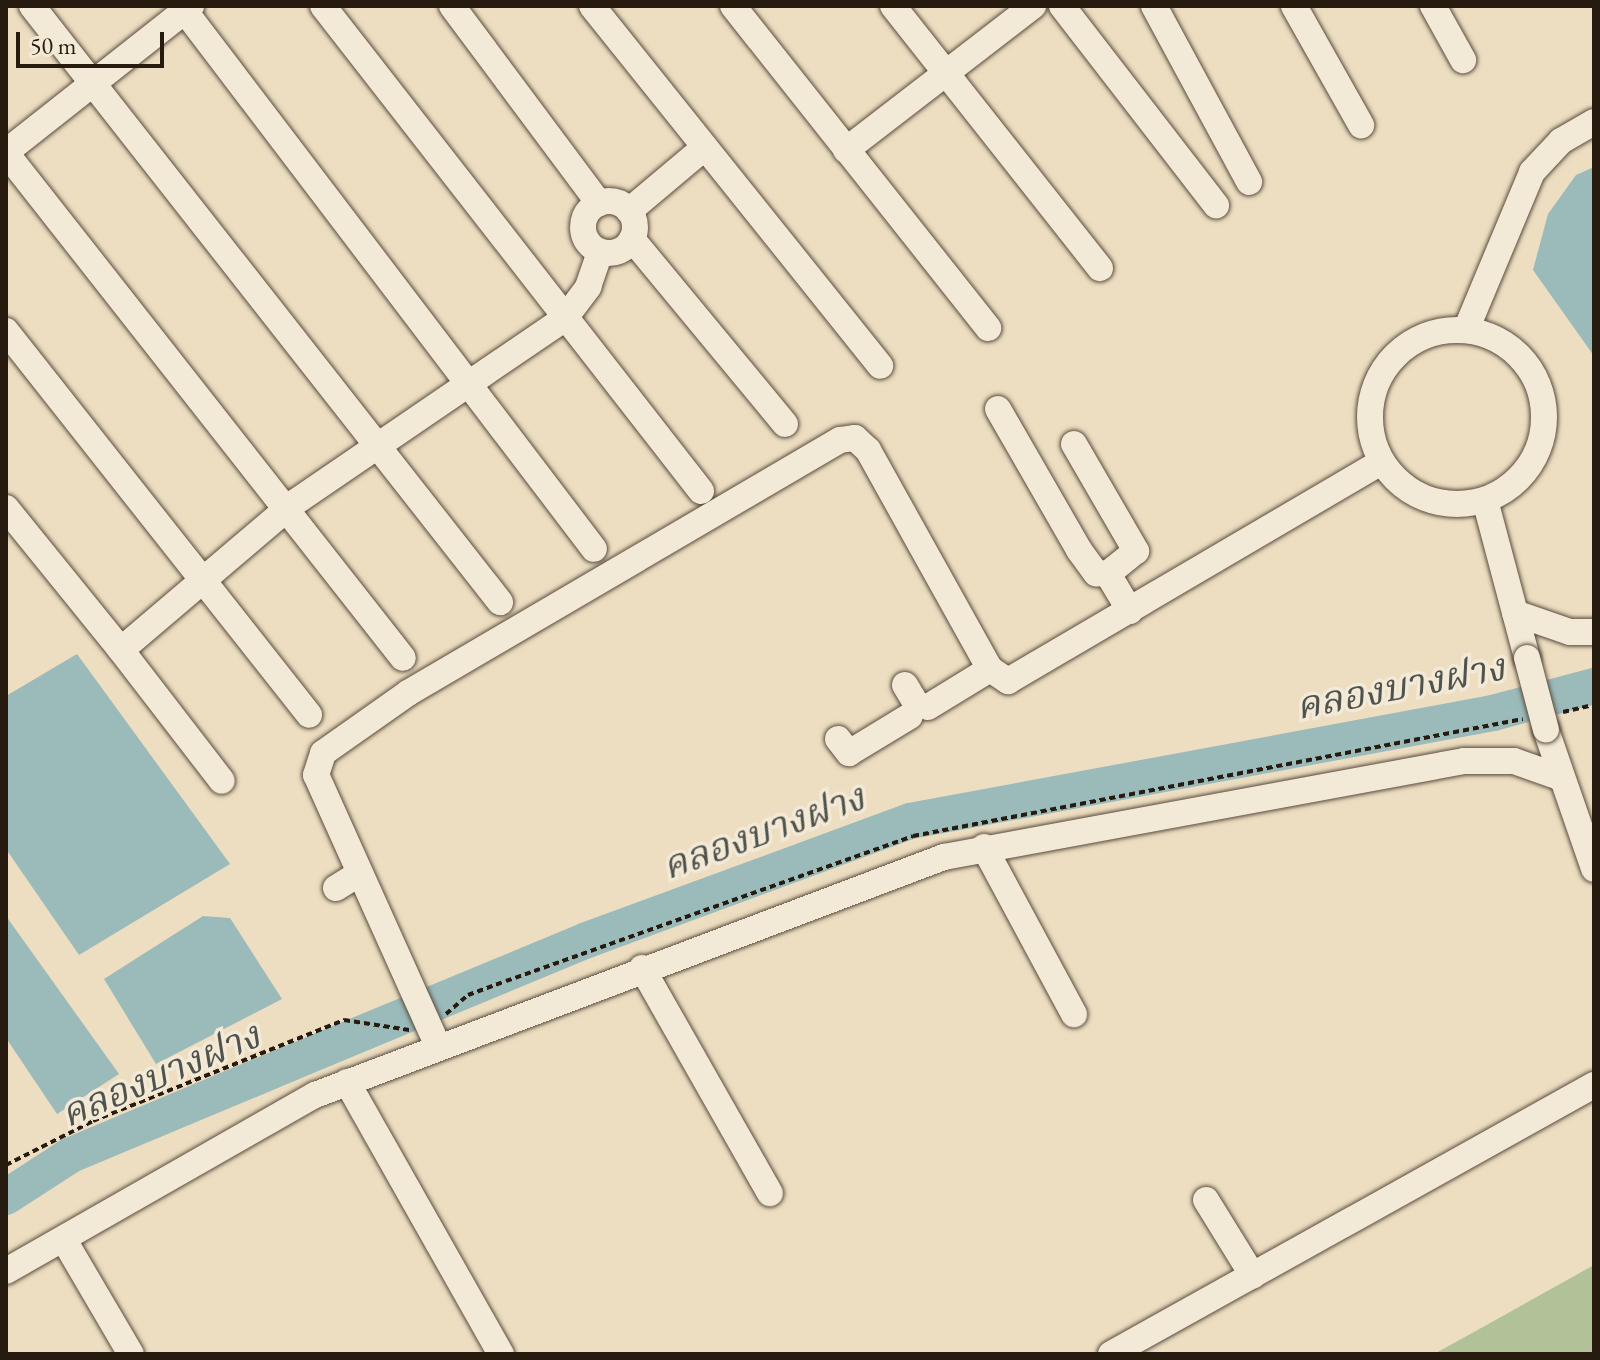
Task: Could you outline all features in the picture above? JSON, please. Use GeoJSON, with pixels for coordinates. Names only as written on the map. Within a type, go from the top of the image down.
{"type":"FeatureCollection","features":[{"type":"Feature","properties":{"kind":"street"},"geometry":{"type":"LineString","coordinates":[[32,6],[500,602]]}},
{"type":"Feature","properties":{"kind":"street"},"geometry":{"type":"LineString","coordinates":[[323,6],[701,491]]}},
{"type":"Feature","properties":{"kind":"street"},"geometry":{"type":"LineString","coordinates":[[452,6],[599,203],[629,211]]}},
{"type":"Feature","properties":{"kind":"street"},"geometry":{"type":"LineString","coordinates":[[592,6],[880,366]]}},
{"type":"Feature","properties":{"kind":"street"},"geometry":{"type":"LineString","coordinates":[[733,6],[988,328]]}},
{"type":"Feature","properties":{"kind":"street"},"geometry":{"type":"LineString","coordinates":[[893,6],[1100,268]]}},
{"type":"Feature","properties":{"kind":"street"},"geometry":{"type":"LineString","coordinates":[[846,150],[1033,6]]}},
{"type":"Feature","properties":{"kind":"street"},"geometry":{"type":"LineString","coordinates":[[1062,6],[1216,205]]}},
{"type":"Feature","properties":{"kind":"street"},"geometry":{"type":"LineString","coordinates":[[1154,6],[1249,182]]}},
{"type":"Feature","properties":{"kind":"street"},"geometry":{"type":"LineString","coordinates":[[1294,6],[1361,125]]}},
{"type":"Feature","properties":{"kind":"street"},"geometry":{"type":"LineString","coordinates":[[1433,6],[1463,60]]}},
{"type":"Feature","properties":{"kind":"street"},"geometry":{"type":"LineString","coordinates":[[403,658],[6,152],[186,8],[594,549]]}},
{"type":"Feature","properties":{"kind":"street"},"geometry":{"type":"LineString","coordinates":[[1466,330],[1532,172],[1561,141],[1594,122]]}},
{"type":"Feature","properties":{"kind":"street"},"geometry":{"type":"LineString","coordinates":[[629,211],[705,147]]}},
{"type":"Feature","properties":{"kind":"street"},"geometry":{"type":"LineString","coordinates":[[599,203],[583,223],[586,240],[600,252],[615,253],[632,239]]}},
{"type":"Feature","properties":{"kind":"street"},"geometry":{"type":"LineString","coordinates":[[629,211],[632,239],[785,424]]}},
{"type":"Feature","properties":{"kind":"street"},"geometry":{"type":"LineString","coordinates":[[121,650],[286,510],[376,444],[565,318],[588,287],[600,252]]}},
{"type":"Feature","properties":{"kind":"street"},"geometry":{"type":"LineString","coordinates":[[1466,330],[1514,351],[1531,371],[1543,408],[1539,447],[1527,470],[1485,500],[1427,499],[1382,462],[1370,409],[1384,371],[1413,342],[1466,330]]}},
{"type":"Feature","properties":{"kind":"street"},"geometry":{"type":"LineString","coordinates":[[6,331],[309,715]]}},
{"type":"Feature","properties":{"kind":"street"},"geometry":{"type":"LineString","coordinates":[[998,409],[1079,550],[1096,573],[1108,574],[1136,551],[1074,444]]}},
{"type":"Feature","properties":{"kind":"street"},"geometry":{"type":"LineString","coordinates":[[437,1044],[416,1022],[403,969],[316,775],[323,753],[408,693],[840,440],[855,438],[868,450],[990,669],[1008,681],[1019,678],[1382,462]]}},
{"type":"Feature","properties":{"kind":"street"},"geometry":{"type":"LineString","coordinates":[[1485,500],[1559,777],[1594,869]]}},
{"type":"Feature","properties":{"kind":"street"},"geometry":{"type":"LineString","coordinates":[[6,508],[222,781]]}},
{"type":"Feature","properties":{"kind":"street"},"geometry":{"type":"LineString","coordinates":[[1108,574],[1130,611]]}},
{"type":"Feature","properties":{"kind":"street"},"geometry":{"type":"LineString","coordinates":[[1515,613],[1570,632],[1594,632]]}},
{"type":"Feature","properties":{"kind":"street"},"geometry":{"type":"LineString","coordinates":[[838,739],[849,753],[915,703],[990,669]]}},
{"type":"Feature","properties":{"kind":"street"},"geometry":{"type":"LineString","coordinates":[[6,1271],[347,1082],[437,1044],[642,968],[984,847],[1464,761],[1514,761],[1559,777]]}},
{"type":"Feature","properties":{"kind":"street"},"geometry":{"type":"LineString","coordinates":[[984,847],[1074,1014]]}},
{"type":"Feature","properties":{"kind":"street"},"geometry":{"type":"LineString","coordinates":[[336,888],[360,873]]}},
{"type":"Feature","properties":{"kind":"street"},"geometry":{"type":"LineString","coordinates":[[642,968],[770,1193]]}},
{"type":"Feature","properties":{"kind":"street"},"geometry":{"type":"LineString","coordinates":[[347,1082],[501,1354]]}},
{"type":"Feature","properties":{"kind":"street"},"geometry":{"type":"LineString","coordinates":[[1111,1354],[1594,1085]]}},
{"type":"Feature","properties":{"kind":"street"},"geometry":{"type":"LineString","coordinates":[[1206,1200],[1253,1276]]}},
{"type":"Feature","properties":{"kind":"street"},"geometry":{"type":"LineString","coordinates":[[64,1240],[131,1354]]}},
{"type":"Feature","properties":{"kind":"path"},"geometry":{"type":"LineString","coordinates":[[6,1165],[93,1121],[344,1020],[416,1022]]}},
{"type":"Feature","properties":{"kind":"green space"},"geometry":{"type":"Polygon","coordinates":[[[1594,1265],[1594,1354],[1434,1354],[1483,1327],[1594,1265]]]}},
{"type":"Feature","properties":{"kind":"water"},"geometry":{"type":"Polygon","coordinates":[[[1594,167],[1594,356],[1533,270],[1548,214],[1576,175],[1594,167]]]}},
{"type":"Feature","properties":{"kind":"water"},"geometry":{"type":"Polygon","coordinates":[[[77,654],[230,864],[79,955],[6,849],[6,696],[77,654]]]}},
{"type":"Feature","properties":{"kind":"water"},"geometry":{"type":"Polygon","coordinates":[[[6,916],[119,1074],[57,1114],[6,1038],[6,916]]]}},
{"type":"Feature","properties":{"kind":"water"},"geometry":{"type":"Polygon","coordinates":[[[203,916],[230,918],[282,999],[156,1064],[104,979],[203,916]]]}},
{"type":"Feature","properties":{"kind":"waterway","name":"คลองบางฝาง"},"geometry":{"type":"LineString","coordinates":[[6,1197],[71,1155],[324,1049],[587,940],[910,821],[1493,713],[1594,686]]}}]}
